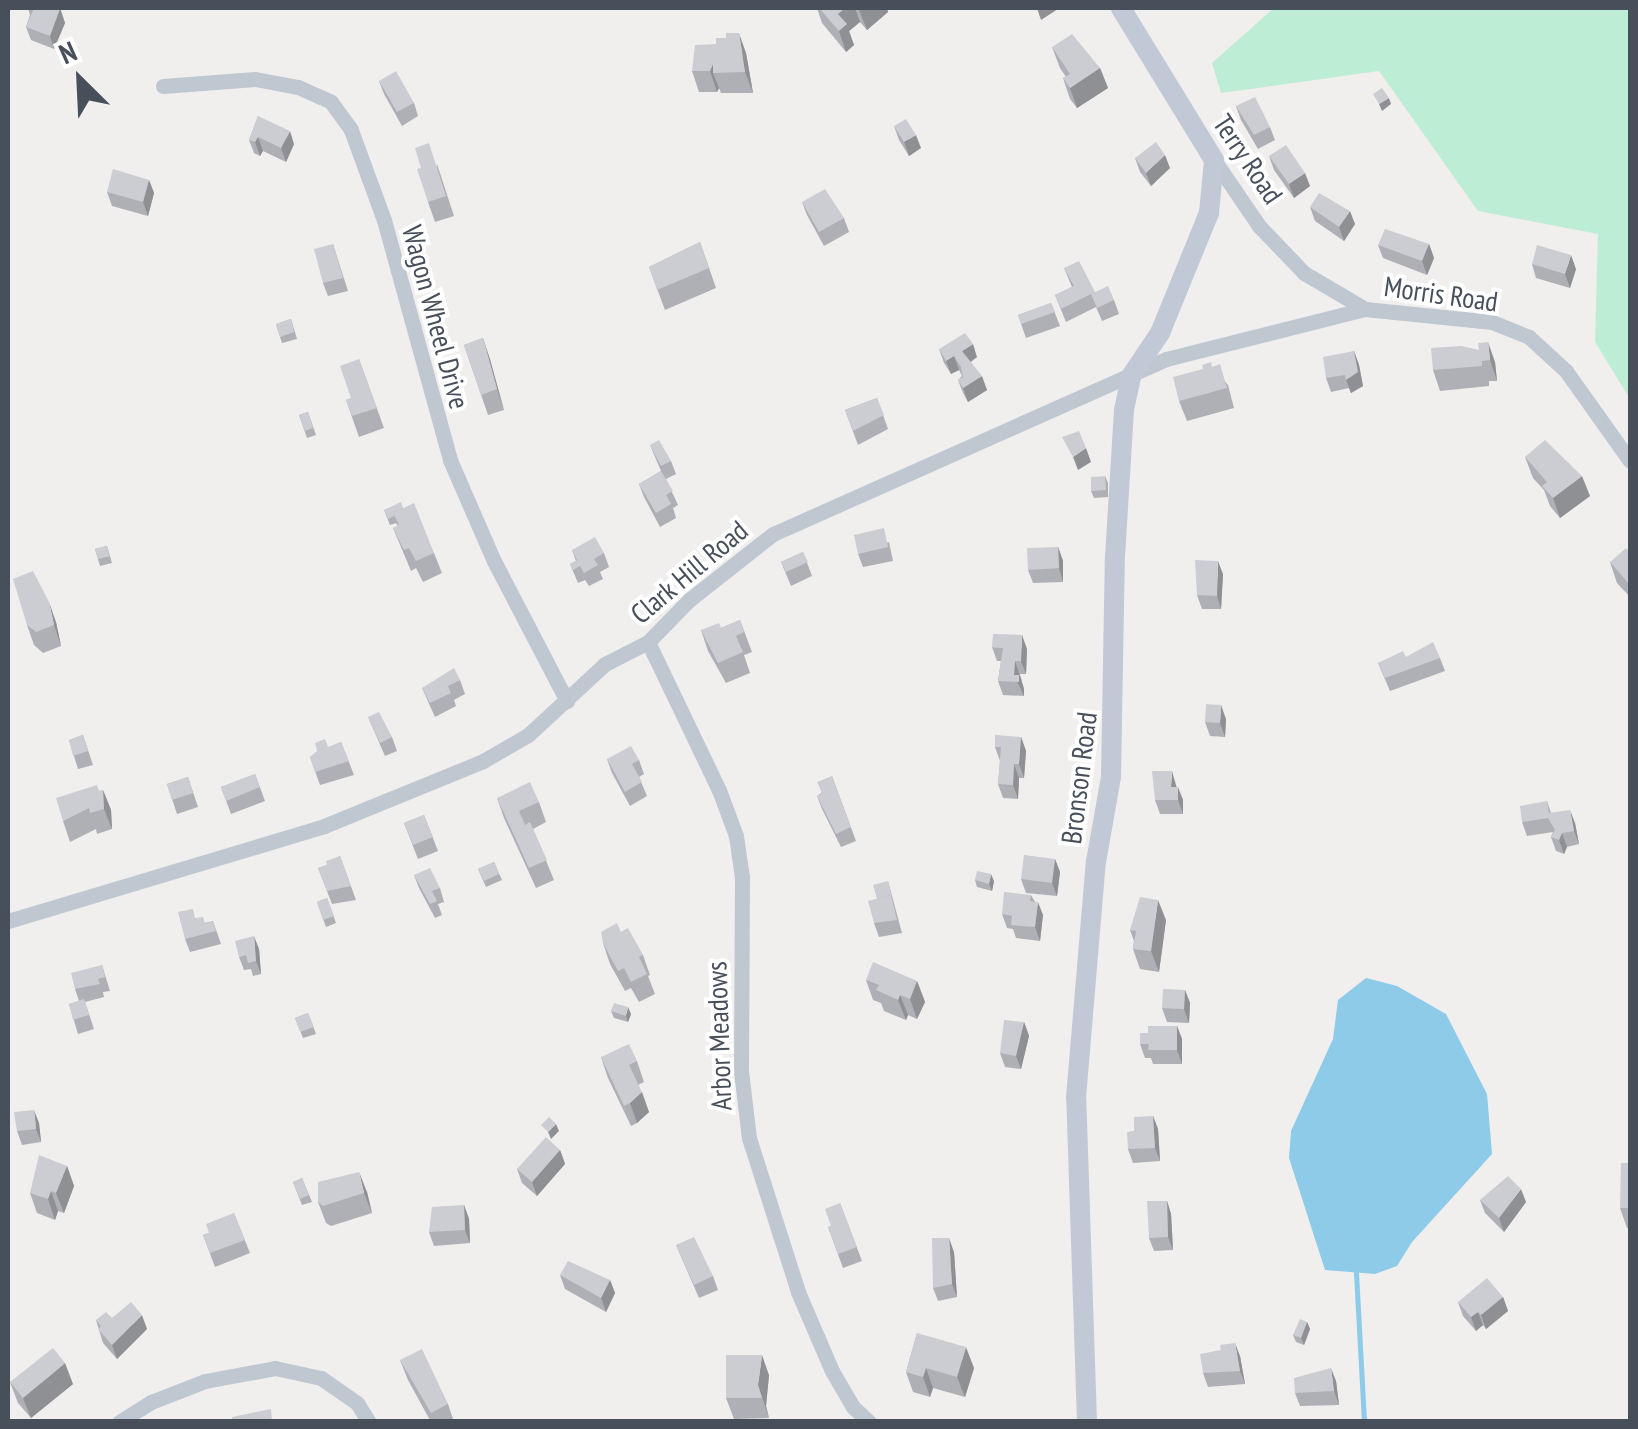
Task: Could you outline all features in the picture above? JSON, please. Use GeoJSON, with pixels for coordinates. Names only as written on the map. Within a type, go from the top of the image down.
{"type":"FeatureCollection","features":[{"type":"Feature","properties":{"kind":"street","name":"Terry Road"},"geometry":{"type":"LineString","coordinates":[[1121,8],[1259,226],[1304,273],[1364,309]]}},
{"type":"Feature","properties":{"kind":"street","name":"Wagon Wheel Drive"},"geometry":{"type":"LineString","coordinates":[[164,86],[256,78],[298,87],[331,102],[351,130],[384,220],[450,460],[494,561],[567,700]]}},
{"type":"Feature","properties":{"kind":"street","name":"Bronson Road"},"geometry":{"type":"LineString","coordinates":[[1088,1422],[1076,1098],[1096,862],[1111,777],[1115,556],[1131,376],[1160,333],[1202,232],[1209,213],[1214,160]]}},
{"type":"Feature","properties":{"kind":"street","name":"Clark Hill Road"},"geometry":{"type":"LineString","coordinates":[[8,921],[324,826],[406,794],[528,735],[605,664],[648,642],[689,600],[773,534],[954,450],[1166,359],[1364,309]]}},
{"type":"Feature","properties":{"kind":"street","name":"Morris Road"},"geometry":{"type":"LineString","coordinates":[[1364,309],[1492,322],[1529,337],[1566,371],[1630,461]]}},
{"type":"Feature","properties":{"kind":"street","name":"Arbor Meadows"},"geometry":{"type":"LineString","coordinates":[[648,642],[719,790],[736,836],[742,877],[741,1071],[749,1138],[798,1292],[832,1371],[853,1407],[869,1422]]}},
{"type":"Feature","properties":{"kind":"street"},"geometry":{"type":"LineString","coordinates":[[118,1422],[151,1402],[205,1381],[275,1368],[321,1378],[357,1403],[369,1422]]}},
{"type":"Feature","properties":{"kind":"green space"},"geometry":{"type":"Polygon","coordinates":[[[1274,8],[1630,8],[1630,399],[1595,342],[1598,234],[1478,211],[1379,71],[1221,93],[1212,63],[1274,8]]]}},
{"type":"Feature","properties":{"kind":"water"},"geometry":{"type":"Polygon","coordinates":[[[1366,978],[1397,986],[1446,1014],[1487,1094],[1492,1154],[1412,1242],[1397,1266],[1375,1274],[1325,1270],[1289,1158],[1291,1131],[1333,1039],[1338,1000],[1366,978]]]}},
{"type":"Feature","properties":{"kind":"building"},"geometry":{"type":"Polygon","coordinates":[[[34,8],[60,9],[50,36],[26,27],[34,8]]]}},
{"type":"Feature","properties":{"kind":"building"},"geometry":{"type":"Polygon","coordinates":[[[819,8],[845,8],[838,14],[847,24],[839,31],[819,8]]]}},
{"type":"Feature","properties":{"kind":"building"},"geometry":{"type":"Polygon","coordinates":[[[726,33],[739,33],[745,72],[713,73],[713,64],[710,71],[692,71],[695,45],[716,44],[716,38],[726,38],[726,33]]]}},
{"type":"Feature","properties":{"kind":"building"},"geometry":{"type":"Polygon","coordinates":[[[1072,34],[1100,68],[1070,88],[1063,78],[1070,74],[1052,47],[1072,34]]]}},
{"type":"Feature","properties":{"kind":"building"},"geometry":{"type":"Polygon","coordinates":[[[396,71],[414,103],[397,112],[379,81],[396,71]]]}},
{"type":"Feature","properties":{"kind":"building"},"geometry":{"type":"Polygon","coordinates":[[[1382,88],[1389,98],[1379,104],[1373,94],[1382,88]]]}},
{"type":"Feature","properties":{"kind":"building"},"geometry":{"type":"Polygon","coordinates":[[[1255,97],[1270,127],[1254,135],[1236,106],[1255,97]]]}},
{"type":"Feature","properties":{"kind":"building"},"geometry":{"type":"Polygon","coordinates":[[[258,116],[290,131],[281,148],[258,137],[255,142],[249,140],[258,116]]]}},
{"type":"Feature","properties":{"kind":"building"},"geometry":{"type":"Polygon","coordinates":[[[906,119],[916,135],[904,142],[894,126],[906,119]]]}},
{"type":"Feature","properties":{"kind":"building"},"geometry":{"type":"Polygon","coordinates":[[[1156,142],[1165,155],[1146,173],[1135,158],[1156,142]]]}},
{"type":"Feature","properties":{"kind":"building"},"geometry":{"type":"Polygon","coordinates":[[[429,143],[446,196],[428,202],[415,148],[429,143]]]}},
{"type":"Feature","properties":{"kind":"building"},"geometry":{"type":"Polygon","coordinates":[[[1286,145],[1305,173],[1289,184],[1269,156],[1286,145]]]}},
{"type":"Feature","properties":{"kind":"building"},"geometry":{"type":"Polygon","coordinates":[[[113,169],[149,180],[143,202],[107,192],[113,169]]]}},
{"type":"Feature","properties":{"kind":"building"},"geometry":{"type":"Polygon","coordinates":[[[825,189],[844,218],[819,232],[802,202],[825,189]]]}},
{"type":"Feature","properties":{"kind":"building"},"geometry":{"type":"Polygon","coordinates":[[[1319,193],[1350,211],[1339,227],[1310,207],[1319,193]]]}},
{"type":"Feature","properties":{"kind":"building"},"geometry":{"type":"Polygon","coordinates":[[[1385,229],[1429,244],[1422,261],[1378,245],[1385,229]]]}},
{"type":"Feature","properties":{"kind":"building"},"geometry":{"type":"Polygon","coordinates":[[[700,242],[709,268],[657,290],[649,267],[700,242]]]}},
{"type":"Feature","properties":{"kind":"building"},"geometry":{"type":"Polygon","coordinates":[[[333,244],[343,278],[323,283],[314,249],[333,244]]]}},
{"type":"Feature","properties":{"kind":"building"},"geometry":{"type":"Polygon","coordinates":[[[1537,245],[1571,255],[1565,274],[1532,264],[1537,245]]]}},
{"type":"Feature","properties":{"kind":"building"},"geometry":{"type":"Polygon","coordinates":[[[1079,261],[1095,292],[1061,309],[1055,295],[1074,286],[1064,268],[1079,261]]]}},
{"type":"Feature","properties":{"kind":"building"},"geometry":{"type":"Polygon","coordinates":[[[1108,286],[1114,300],[1097,308],[1091,294],[1108,286]]]}},
{"type":"Feature","properties":{"kind":"building"},"geometry":{"type":"Polygon","coordinates":[[[1051,303],[1055,312],[1021,324],[1018,315],[1051,303]]]}},
{"type":"Feature","properties":{"kind":"building"},"geometry":{"type":"Polygon","coordinates":[[[291,319],[294,332],[280,337],[276,324],[291,319]]]}},
{"type":"Feature","properties":{"kind":"building"},"geometry":{"type":"Polygon","coordinates":[[[965,333],[973,344],[962,351],[982,376],[963,388],[958,380],[963,377],[961,367],[954,356],[946,361],[939,349],[965,333]]]}},
{"type":"Feature","properties":{"kind":"building"},"geometry":{"type":"Polygon","coordinates":[[[483,338],[497,389],[481,395],[464,345],[483,338]]]}},
{"type":"Feature","properties":{"kind":"building"},"geometry":{"type":"Polygon","coordinates":[[[1488,342],[1490,360],[1482,361],[1482,366],[1433,370],[1431,348],[1461,346],[1479,350],[1478,343],[1488,342]]]}},
{"type":"Feature","properties":{"kind":"building"},"geometry":{"type":"Polygon","coordinates":[[[1354,351],[1358,372],[1346,380],[1345,375],[1326,378],[1323,357],[1354,351]]]}},
{"type":"Feature","properties":{"kind":"building"},"geometry":{"type":"Polygon","coordinates":[[[359,359],[377,408],[352,416],[346,400],[351,398],[340,366],[359,359]]]}},
{"type":"Feature","properties":{"kind":"building"},"geometry":{"type":"Polygon","coordinates":[[[1211,362],[1212,367],[1220,364],[1227,388],[1179,401],[1173,377],[1203,369],[1202,365],[1211,362]]]}},
{"type":"Feature","properties":{"kind":"building"},"geometry":{"type":"Polygon","coordinates":[[[877,398],[884,415],[853,431],[845,410],[877,398]]]}},
{"type":"Feature","properties":{"kind":"building"},"geometry":{"type":"Polygon","coordinates":[[[308,412],[313,428],[305,431],[299,415],[308,412]]]}},
{"type":"Feature","properties":{"kind":"building"},"geometry":{"type":"Polygon","coordinates":[[[1079,431],[1086,448],[1073,457],[1062,437],[1079,431]]]}},
{"type":"Feature","properties":{"kind":"building"},"geometry":{"type":"Polygon","coordinates":[[[659,440],[671,461],[661,466],[650,445],[659,440]]]}},
{"type":"Feature","properties":{"kind":"building"},"geometry":{"type":"Polygon","coordinates":[[[1545,440],[1582,476],[1553,498],[1542,486],[1547,482],[1525,457],[1545,440]]]}},
{"type":"Feature","properties":{"kind":"building"},"geometry":{"type":"Polygon","coordinates":[[[661,471],[673,491],[666,495],[671,504],[656,513],[639,484],[661,471]]]}},
{"type":"Feature","properties":{"kind":"building"},"geometry":{"type":"Polygon","coordinates":[[[1105,476],[1106,490],[1091,491],[1091,477],[1105,476]]]}},
{"type":"Feature","properties":{"kind":"building"},"geometry":{"type":"Polygon","coordinates":[[[401,502],[403,508],[388,519],[384,510],[401,502]]]}},
{"type":"Feature","properties":{"kind":"building"},"geometry":{"type":"Polygon","coordinates":[[[414,503],[434,553],[416,561],[409,548],[404,550],[393,528],[399,525],[393,513],[414,503]]]}},
{"type":"Feature","properties":{"kind":"building"},"geometry":{"type":"Polygon","coordinates":[[[884,528],[888,547],[858,554],[854,535],[884,528]]]}},
{"type":"Feature","properties":{"kind":"building"},"geometry":{"type":"Polygon","coordinates":[[[595,537],[604,553],[594,559],[598,565],[584,573],[580,566],[573,570],[570,564],[577,560],[572,550],[595,537]]]}},
{"type":"Feature","properties":{"kind":"building"},"geometry":{"type":"Polygon","coordinates":[[[107,546],[110,556],[98,559],[95,549],[107,546]]]}},
{"type":"Feature","properties":{"kind":"building"},"geometry":{"type":"Polygon","coordinates":[[[1058,547],[1059,568],[1028,570],[1027,548],[1058,547]]]}},
{"type":"Feature","properties":{"kind":"building"},"geometry":{"type":"Polygon","coordinates":[[[1626,548],[1630,553],[1630,585],[1610,562],[1626,548]]]}},
{"type":"Feature","properties":{"kind":"building"},"geometry":{"type":"Polygon","coordinates":[[[803,552],[808,562],[786,572],[781,562],[803,552]]]}},
{"type":"Feature","properties":{"kind":"building"},"geometry":{"type":"Polygon","coordinates":[[[1195,560],[1218,561],[1217,596],[1197,595],[1195,560]]]}},
{"type":"Feature","properties":{"kind":"building"},"geometry":{"type":"Polygon","coordinates":[[[33,571],[49,602],[54,625],[36,632],[27,625],[13,579],[33,571]]]}},
{"type":"Feature","properties":{"kind":"building"},"geometry":{"type":"Polygon","coordinates":[[[740,620],[744,632],[736,636],[743,652],[718,663],[701,630],[719,623],[721,628],[740,620]]]}},
{"type":"Feature","properties":{"kind":"building"},"geometry":{"type":"Polygon","coordinates":[[[993,634],[1022,635],[1021,661],[1015,661],[1014,675],[1019,675],[1019,682],[998,681],[1003,648],[992,647],[993,634]]]}},
{"type":"Feature","properties":{"kind":"building"},"geometry":{"type":"Polygon","coordinates":[[[1433,642],[1440,658],[1385,678],[1378,663],[1403,651],[1406,657],[1433,642]]]}},
{"type":"Feature","properties":{"kind":"building"},"geometry":{"type":"Polygon","coordinates":[[[454,668],[460,680],[448,686],[451,693],[430,703],[422,688],[454,668]]]}},
{"type":"Feature","properties":{"kind":"building"},"geometry":{"type":"Polygon","coordinates":[[[1206,704],[1221,705],[1220,723],[1205,722],[1206,704]]]}},
{"type":"Feature","properties":{"kind":"building"},"geometry":{"type":"Polygon","coordinates":[[[379,712],[392,737],[380,743],[368,717],[379,712]]]}},
{"type":"Feature","properties":{"kind":"building"},"geometry":{"type":"Polygon","coordinates":[[[83,735],[88,751],[73,756],[69,740],[83,735]]]}},
{"type":"Feature","properties":{"kind":"building"},"geometry":{"type":"Polygon","coordinates":[[[995,735],[1021,737],[1013,785],[998,784],[1001,747],[995,747],[995,735]]]}},
{"type":"Feature","properties":{"kind":"building"},"geometry":{"type":"Polygon","coordinates":[[[325,739],[328,747],[341,742],[349,761],[315,772],[310,757],[317,751],[315,743],[325,739]]]}},
{"type":"Feature","properties":{"kind":"building"},"geometry":{"type":"Polygon","coordinates":[[[631,746],[639,760],[632,764],[642,782],[625,792],[607,759],[631,746]]]}},
{"type":"Feature","properties":{"kind":"building"},"geometry":{"type":"Polygon","coordinates":[[[1152,771],[1172,771],[1171,787],[1178,787],[1178,800],[1155,800],[1152,771]]]}},
{"type":"Feature","properties":{"kind":"building"},"geometry":{"type":"Polygon","coordinates":[[[255,774],[260,787],[226,801],[221,787],[255,774]]]}},
{"type":"Feature","properties":{"kind":"building"},"geometry":{"type":"Polygon","coordinates":[[[832,776],[851,827],[836,834],[817,796],[822,793],[817,782],[832,776]]]}},
{"type":"Feature","properties":{"kind":"building"},"geometry":{"type":"Polygon","coordinates":[[[188,777],[193,793],[172,800],[167,784],[188,777]]]}},
{"type":"Feature","properties":{"kind":"building"},"geometry":{"type":"Polygon","coordinates":[[[530,782],[539,802],[519,811],[525,825],[530,822],[547,860],[529,868],[497,798],[530,782]]]}},
{"type":"Feature","properties":{"kind":"building"},"geometry":{"type":"Polygon","coordinates":[[[97,785],[99,791],[103,790],[104,809],[90,813],[89,808],[63,821],[56,798],[97,785]]]}},
{"type":"Feature","properties":{"kind":"building"},"geometry":{"type":"Polygon","coordinates":[[[1547,801],[1549,813],[1570,810],[1574,831],[1562,833],[1559,840],[1551,837],[1555,830],[1548,818],[1522,822],[1520,806],[1547,801]]]}},
{"type":"Feature","properties":{"kind":"building"},"geometry":{"type":"Polygon","coordinates":[[[424,815],[433,837],[413,845],[404,823],[424,815]]]}},
{"type":"Feature","properties":{"kind":"building"},"geometry":{"type":"Polygon","coordinates":[[[1024,855],[1055,859],[1052,883],[1021,879],[1024,855]]]}},
{"type":"Feature","properties":{"kind":"building"},"geometry":{"type":"Polygon","coordinates":[[[340,856],[351,886],[327,891],[318,868],[340,856]]]}},
{"type":"Feature","properties":{"kind":"building"},"geometry":{"type":"Polygon","coordinates":[[[494,862],[499,874],[484,881],[478,869],[494,862]]]}},
{"type":"Feature","properties":{"kind":"building"},"geometry":{"type":"Polygon","coordinates":[[[430,868],[440,888],[432,891],[437,901],[430,904],[414,875],[430,868]]]}},
{"type":"Feature","properties":{"kind":"building"},"geometry":{"type":"Polygon","coordinates":[[[977,871],[991,874],[989,884],[975,880],[977,871]]]}},
{"type":"Feature","properties":{"kind":"building"},"geometry":{"type":"Polygon","coordinates":[[[888,881],[892,897],[877,899],[873,885],[888,881]]]}},
{"type":"Feature","properties":{"kind":"building"},"geometry":{"type":"Polygon","coordinates":[[[1004,892],[1031,895],[1030,901],[1038,902],[1035,927],[1011,925],[1012,916],[1002,914],[1004,892]]]}},
{"type":"Feature","properties":{"kind":"building"},"geometry":{"type":"Polygon","coordinates":[[[891,895],[897,920],[874,923],[868,901],[891,895]]]}},
{"type":"Feature","properties":{"kind":"building"},"geometry":{"type":"Polygon","coordinates":[[[1140,897],[1158,900],[1151,951],[1133,949],[1136,931],[1130,930],[1140,897]]]}},
{"type":"Feature","properties":{"kind":"building"},"geometry":{"type":"Polygon","coordinates":[[[327,898],[334,916],[323,920],[317,902],[327,898]]]}},
{"type":"Feature","properties":{"kind":"building"},"geometry":{"type":"Polygon","coordinates":[[[193,909],[195,918],[203,917],[205,924],[213,921],[216,931],[185,939],[178,912],[193,909]]]}},
{"type":"Feature","properties":{"kind":"building"},"geometry":{"type":"Polygon","coordinates":[[[617,923],[621,932],[628,928],[643,955],[639,957],[647,974],[631,982],[624,968],[618,971],[603,943],[601,932],[617,923]]]}},
{"type":"Feature","properties":{"kind":"building"},"geometry":{"type":"Polygon","coordinates":[[[254,936],[256,961],[248,963],[246,955],[239,957],[235,941],[254,936]]]}},
{"type":"Feature","properties":{"kind":"building"},"geometry":{"type":"Polygon","coordinates":[[[873,962],[917,981],[910,999],[900,995],[898,1000],[876,990],[879,985],[866,980],[873,962]]]}},
{"type":"Feature","properties":{"kind":"building"},"geometry":{"type":"Polygon","coordinates":[[[102,965],[105,977],[98,979],[100,984],[75,989],[71,973],[102,965]]]}},
{"type":"Feature","properties":{"kind":"building"},"geometry":{"type":"Polygon","coordinates":[[[1163,989],[1185,990],[1184,1009],[1162,1008],[1163,989]]]}},
{"type":"Feature","properties":{"kind":"building"},"geometry":{"type":"Polygon","coordinates":[[[84,999],[89,1015],[73,1020],[69,1004],[84,999]]]}},
{"type":"Feature","properties":{"kind":"building"},"geometry":{"type":"Polygon","coordinates":[[[614,1003],[628,1007],[626,1016],[611,1011],[614,1003]]]}},
{"type":"Feature","properties":{"kind":"building"},"geometry":{"type":"Polygon","coordinates":[[[308,1013],[314,1027],[300,1032],[295,1018],[308,1013]]]}},
{"type":"Feature","properties":{"kind":"building"},"geometry":{"type":"Polygon","coordinates":[[[1004,1020],[1024,1022],[1016,1056],[1000,1053],[1004,1020]]]}},
{"type":"Feature","properties":{"kind":"building"},"geometry":{"type":"Polygon","coordinates":[[[1148,1026],[1177,1026],[1177,1050],[1148,1050],[1149,1044],[1140,1044],[1140,1033],[1148,1033],[1148,1026]]]}},
{"type":"Feature","properties":{"kind":"building"},"geometry":{"type":"Polygon","coordinates":[[[629,1044],[637,1061],[629,1065],[642,1092],[624,1106],[601,1057],[629,1044]]]}},
{"type":"Feature","properties":{"kind":"building"},"geometry":{"type":"Polygon","coordinates":[[[34,1110],[36,1129],[17,1131],[14,1112],[34,1110]]]}},
{"type":"Feature","properties":{"kind":"building"},"geometry":{"type":"Polygon","coordinates":[[[1153,1116],[1155,1148],[1128,1149],[1127,1132],[1134,1131],[1134,1117],[1153,1116]]]}},
{"type":"Feature","properties":{"kind":"building"},"geometry":{"type":"Polygon","coordinates":[[[549,1117],[556,1124],[548,1132],[541,1125],[549,1117]]]}},
{"type":"Feature","properties":{"kind":"building"},"geometry":{"type":"Polygon","coordinates":[[[546,1137],[560,1150],[532,1182],[517,1169],[546,1137]]]}},
{"type":"Feature","properties":{"kind":"building"},"geometry":{"type":"Polygon","coordinates":[[[39,1155],[67,1166],[56,1193],[51,1191],[48,1199],[30,1193],[39,1155]]]}},
{"type":"Feature","properties":{"kind":"building"},"geometry":{"type":"Polygon","coordinates":[[[1621,1163],[1630,1163],[1630,1208],[1620,1208],[1621,1163]]]}},
{"type":"Feature","properties":{"kind":"building"},"geometry":{"type":"Polygon","coordinates":[[[359,1172],[364,1193],[323,1206],[318,1202],[318,1182],[359,1172]]]}},
{"type":"Feature","properties":{"kind":"building"},"geometry":{"type":"Polygon","coordinates":[[[1508,1176],[1521,1189],[1499,1218],[1480,1200],[1508,1176]]]}},
{"type":"Feature","properties":{"kind":"building"},"geometry":{"type":"Polygon","coordinates":[[[302,1178],[309,1195],[300,1199],[293,1182],[302,1178]]]}},
{"type":"Feature","properties":{"kind":"building"},"geometry":{"type":"Polygon","coordinates":[[[1147,1201],[1167,1201],[1168,1237],[1149,1238],[1147,1201]]]}},
{"type":"Feature","properties":{"kind":"building"},"geometry":{"type":"Polygon","coordinates":[[[840,1203],[857,1247],[838,1254],[825,1209],[840,1203]]]}},
{"type":"Feature","properties":{"kind":"building"},"geometry":{"type":"Polygon","coordinates":[[[464,1205],[465,1230],[429,1232],[432,1207],[464,1205]]]}},
{"type":"Feature","properties":{"kind":"building"},"geometry":{"type":"Polygon","coordinates":[[[234,1213],[245,1240],[210,1253],[203,1235],[209,1233],[206,1224],[234,1213]]]}},
{"type":"Feature","properties":{"kind":"building"},"geometry":{"type":"Polygon","coordinates":[[[694,1237],[713,1276],[694,1285],[676,1245],[694,1237]]]}},
{"type":"Feature","properties":{"kind":"building"},"geometry":{"type":"Polygon","coordinates":[[[932,1238],[949,1238],[952,1284],[933,1288],[932,1238]]]}},
{"type":"Feature","properties":{"kind":"building"},"geometry":{"type":"Polygon","coordinates":[[[568,1261],[610,1280],[601,1298],[560,1275],[568,1261]]]}},
{"type":"Feature","properties":{"kind":"building"},"geometry":{"type":"Polygon","coordinates":[[[1487,1278],[1503,1297],[1481,1315],[1478,1312],[1471,1317],[1458,1302],[1487,1278]]]}},
{"type":"Feature","properties":{"kind":"building"},"geometry":{"type":"Polygon","coordinates":[[[131,1302],[142,1315],[112,1345],[98,1329],[101,1326],[96,1320],[106,1312],[112,1318],[131,1302]]]}},
{"type":"Feature","properties":{"kind":"building"},"geometry":{"type":"Polygon","coordinates":[[[1300,1319],[1307,1322],[1301,1338],[1293,1335],[1300,1319]]]}},
{"type":"Feature","properties":{"kind":"building"},"geometry":{"type":"Polygon","coordinates":[[[917,1333],[966,1347],[957,1377],[926,1368],[923,1377],[906,1372],[917,1333]]]}},
{"type":"Feature","properties":{"kind":"building"},"geometry":{"type":"Polygon","coordinates":[[[1235,1343],[1240,1371],[1203,1373],[1200,1354],[1235,1343]]]}},
{"type":"Feature","properties":{"kind":"building"},"geometry":{"type":"Polygon","coordinates":[[[53,1348],[65,1363],[23,1398],[10,1382],[53,1348]]]}},
{"type":"Feature","properties":{"kind":"building"},"geometry":{"type":"Polygon","coordinates":[[[422,1349],[448,1404],[431,1413],[400,1360],[422,1349]]]}},
{"type":"Feature","properties":{"kind":"building"},"geometry":{"type":"Polygon","coordinates":[[[726,1355],[762,1355],[758,1385],[762,1398],[726,1398],[726,1355]]]}},
{"type":"Feature","properties":{"kind":"building"},"geometry":{"type":"Polygon","coordinates":[[[1331,1368],[1334,1391],[1295,1393],[1294,1378],[1331,1368]]]}},
{"type":"Feature","properties":{"kind":"building"},"geometry":{"type":"Polygon","coordinates":[[[271,1409],[272,1422],[232,1422],[232,1417],[271,1409]]]}},
{"type":"Feature","properties":{"kind":"waterway"},"geometry":{"type":"LineString","coordinates":[[1356,1273],[1364,1422]]}}]}
